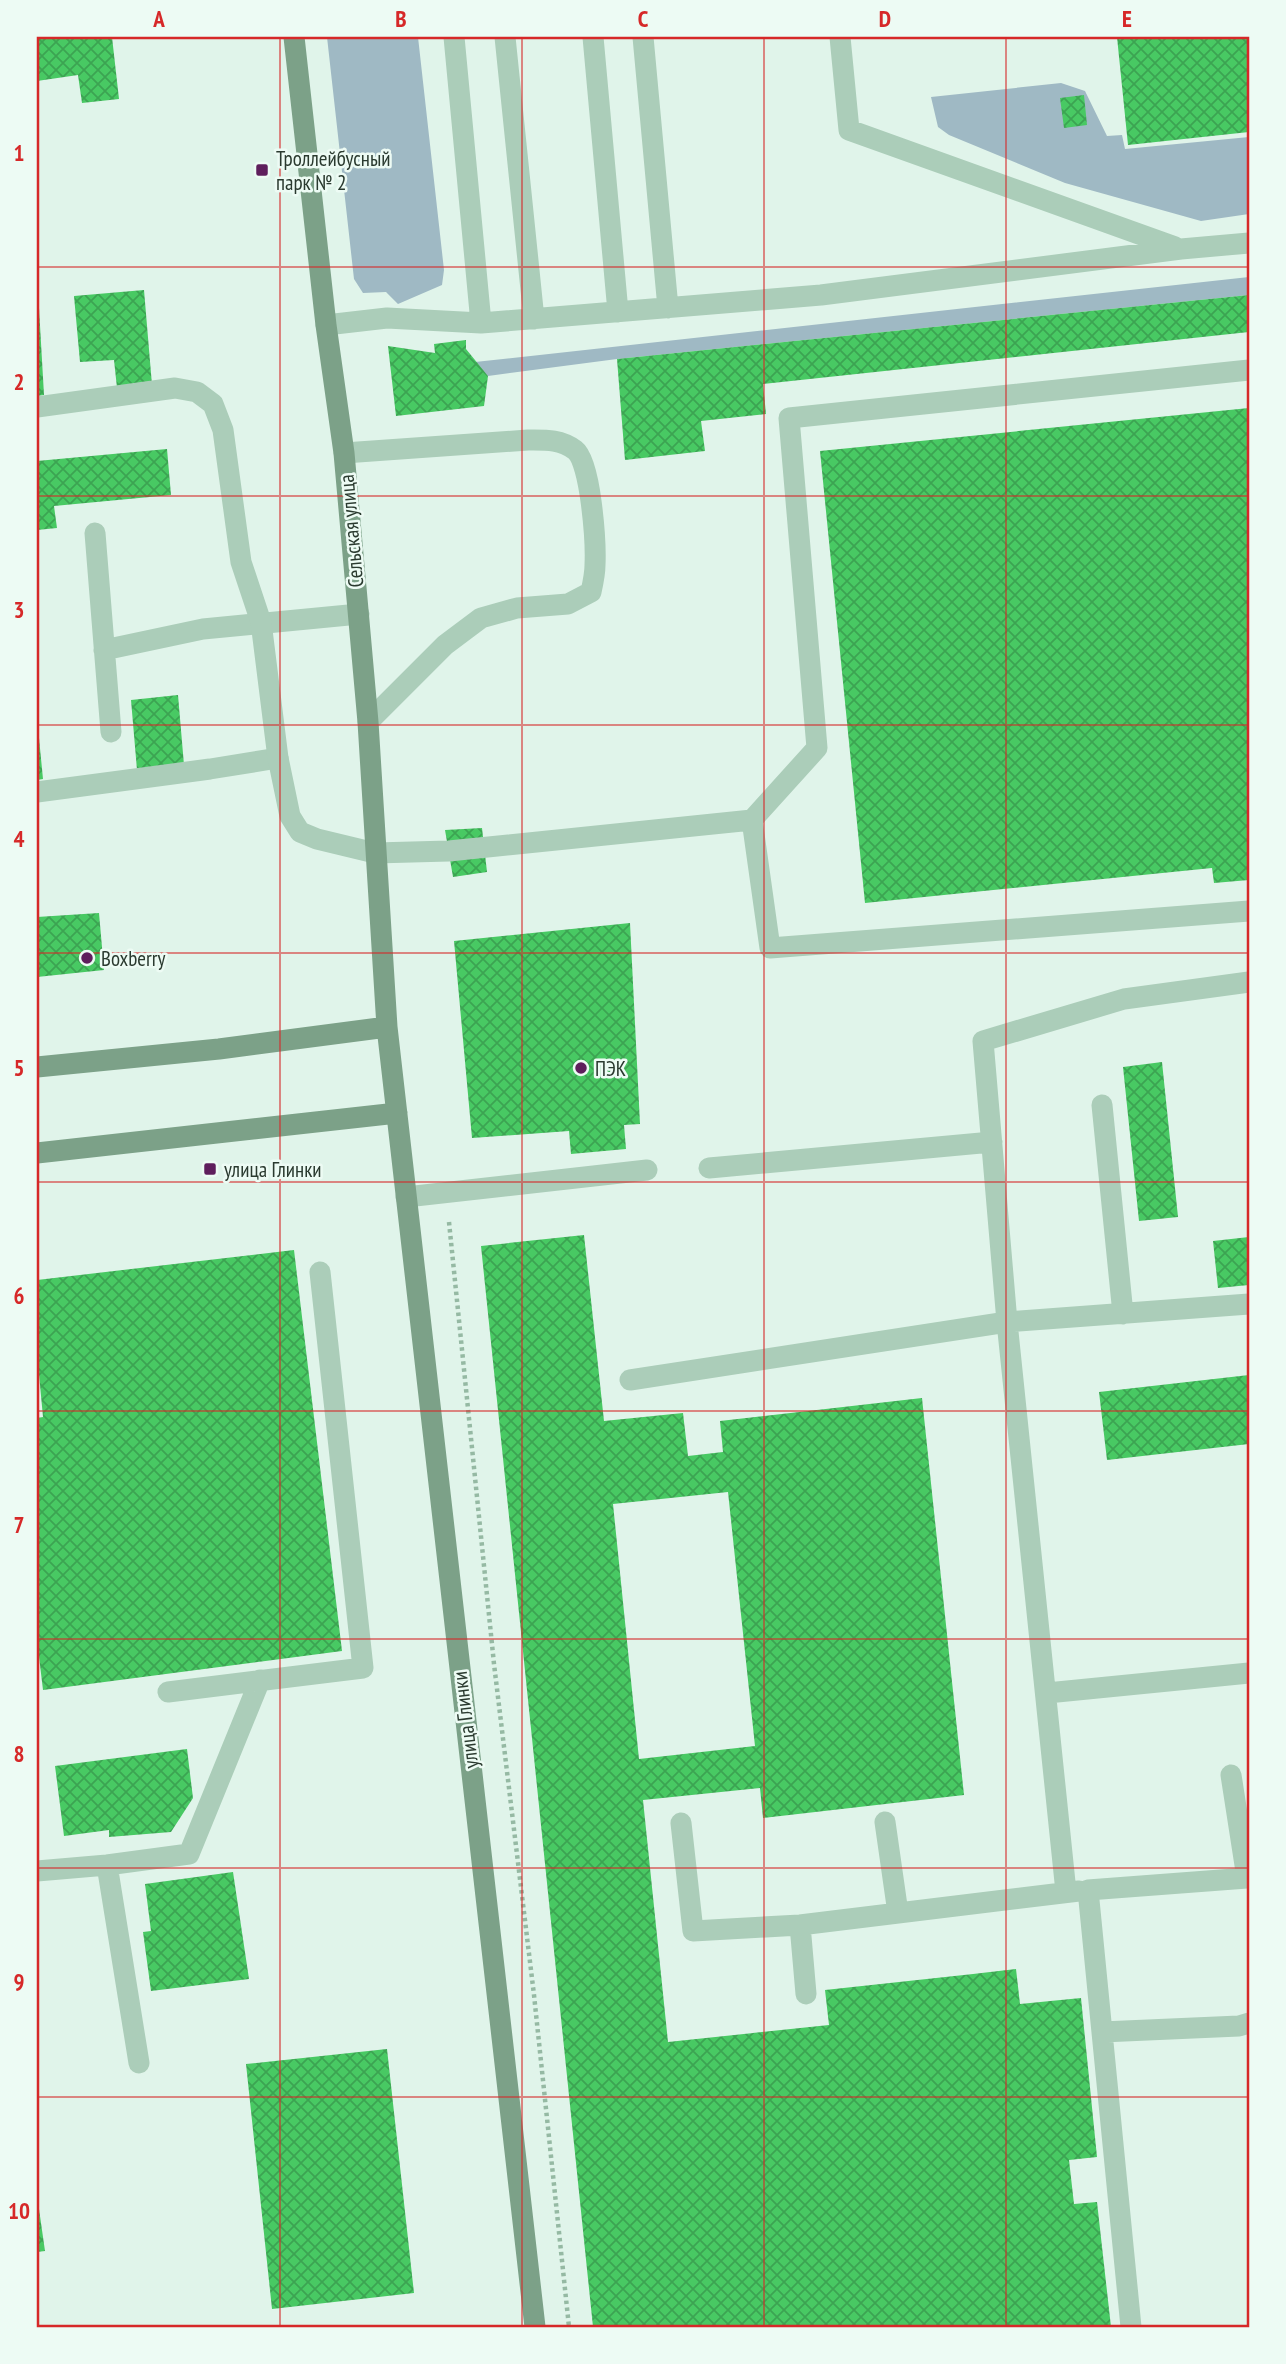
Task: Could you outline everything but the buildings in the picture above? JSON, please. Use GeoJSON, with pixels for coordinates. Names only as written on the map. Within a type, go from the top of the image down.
{"type":"FeatureCollection","features":[{"type":"Feature","properties":{"kind":"main road","name":"Сельская улица"},"geometry":{"type":"LineString","coordinates":[[294,37],[326,325],[344,453],[368,722],[387,1027]]}},
{"type":"Feature","properties":{"kind":"main road"},"geometry":{"type":"LineString","coordinates":[[37,1067],[219,1049],[387,1027]]}},
{"type":"Feature","properties":{"kind":"main road","name":"улица Глинки"},"geometry":{"type":"LineString","coordinates":[[387,1027],[535,2327]]}},
{"type":"Feature","properties":{"kind":"main road"},"geometry":{"type":"LineString","coordinates":[[37,1153],[397,1113]]}},
{"type":"Feature","properties":{"kind":"street"},"geometry":{"type":"LineString","coordinates":[[454,37],[481,323]]}},
{"type":"Feature","properties":{"kind":"street"},"geometry":{"type":"LineString","coordinates":[[505,37],[534,319]]}},
{"type":"Feature","properties":{"kind":"street"},"geometry":{"type":"LineString","coordinates":[[593,37],[618,312]]}},
{"type":"Feature","properties":{"kind":"street"},"geometry":{"type":"LineString","coordinates":[[643,37],[668,308]]}},
{"type":"Feature","properties":{"kind":"street"},"geometry":{"type":"LineString","coordinates":[[840,37],[849,130],[1181,248]]}},
{"type":"Feature","properties":{"kind":"street"},"geometry":{"type":"LineString","coordinates":[[326,325],[387,318],[481,323],[821,295],[1181,248],[1249,243]]}},
{"type":"Feature","properties":{"kind":"street"},"geometry":{"type":"LineString","coordinates":[[37,407],[175,388],[197,392],[213,404],[223,429],[241,562],[261,622],[278,758],[290,816],[300,832],[317,839],[375,853],[449,851],[752,820],[817,748],[789,418],[1249,370]]}},
{"type":"Feature","properties":{"kind":"street"},"geometry":{"type":"LineString","coordinates":[[344,453],[558,440],[577,451],[587,470],[594,533],[595,566],[591,592],[568,604],[517,608],[481,618],[445,645],[368,722]]}},
{"type":"Feature","properties":{"kind":"street"},"geometry":{"type":"LineString","coordinates":[[95,533],[111,732]]}},
{"type":"Feature","properties":{"kind":"street"},"geometry":{"type":"LineString","coordinates":[[104,650],[202,629],[359,614]]}},
{"type":"Feature","properties":{"kind":"street"},"geometry":{"type":"LineString","coordinates":[[37,792],[278,758]]}},
{"type":"Feature","properties":{"kind":"street"},"geometry":{"type":"LineString","coordinates":[[752,820],[770,948],[1249,911]]}},
{"type":"Feature","properties":{"kind":"street"},"geometry":{"type":"LineString","coordinates":[[1066,1892],[1007,1322],[983,1041],[1124,999],[1249,982]]}},
{"type":"Feature","properties":{"kind":"street"},"geometry":{"type":"LineString","coordinates":[[1102,1105],[1123,1314]]}},
{"type":"Feature","properties":{"kind":"street"},"geometry":{"type":"LineString","coordinates":[[709,1168],[992,1142]]}},
{"type":"Feature","properties":{"kind":"street"},"geometry":{"type":"LineString","coordinates":[[406,1197],[647,1170]]}},
{"type":"Feature","properties":{"kind":"street"},"geometry":{"type":"LineString","coordinates":[[168,1692],[363,1668],[320,1272]]}},
{"type":"Feature","properties":{"kind":"street"},"geometry":{"type":"LineString","coordinates":[[630,1380],[1007,1322],[1249,1304]]}},
{"type":"Feature","properties":{"kind":"street"},"geometry":{"type":"LineString","coordinates":[[1047,1693],[1249,1673]]}},
{"type":"Feature","properties":{"kind":"street"},"geometry":{"type":"LineString","coordinates":[[37,1871],[190,1854],[260,1680]]}},
{"type":"Feature","properties":{"kind":"street"},"geometry":{"type":"LineString","coordinates":[[681,1822],[693,1931],[800,1925],[1088,1890],[1248,1886],[1231,1775]]}},
{"type":"Feature","properties":{"kind":"street"},"geometry":{"type":"LineString","coordinates":[[885,1822],[898,1913]]}},
{"type":"Feature","properties":{"kind":"street"},"geometry":{"type":"LineString","coordinates":[[107,1865],[139,2063]]}},
{"type":"Feature","properties":{"kind":"street"},"geometry":{"type":"LineString","coordinates":[[1088,1890],[1131,2327]]}},
{"type":"Feature","properties":{"kind":"street"},"geometry":{"type":"LineString","coordinates":[[800,1925],[806,1994]]}},
{"type":"Feature","properties":{"kind":"street"},"geometry":{"type":"LineString","coordinates":[[1102,2032],[1239,2026],[1249,2023]]}},
{"type":"Feature","properties":{"kind":"path"},"geometry":{"type":"LineString","coordinates":[[448,1217],[494,1664],[534,1995],[569,2327]]}},
{"type":"Feature","properties":{"kind":"shaded area"},"geometry":{"type":"Polygon","coordinates":[[[327,37],[418,37],[444,270],[442,285],[398,304],[386,292],[363,293],[354,279],[327,37]]]}},
{"type":"Feature","properties":{"kind":"shaded area"},"geometry":{"type":"Polygon","coordinates":[[[1061,83],[1085,91],[1107,136],[1122,135],[1125,149],[1249,137],[1249,214],[1201,221],[1065,183],[949,135],[938,127],[931,97],[1061,83]]]}},
{"type":"Feature","properties":{"kind":"shaded area"},"geometry":{"type":"Polygon","coordinates":[[[1249,277],[1249,295],[617,359],[488,376],[475,362],[1249,277]]]}},
{"type":"Feature","properties":{"kind":"place","name":"Троллейбусный парк № 2"},"geometry":{"type":"Point","coordinates":[262,170]}},
{"type":"Feature","properties":{"kind":"place","name":"Boxberry"},"geometry":{"type":"Point","coordinates":[87,958]}},
{"type":"Feature","properties":{"kind":"place","name":"ПЭК"},"geometry":{"type":"Point","coordinates":[581,1068]}},
{"type":"Feature","properties":{"kind":"place","name":"улица Глинки"},"geometry":{"type":"Point","coordinates":[210,1169]}}]}
